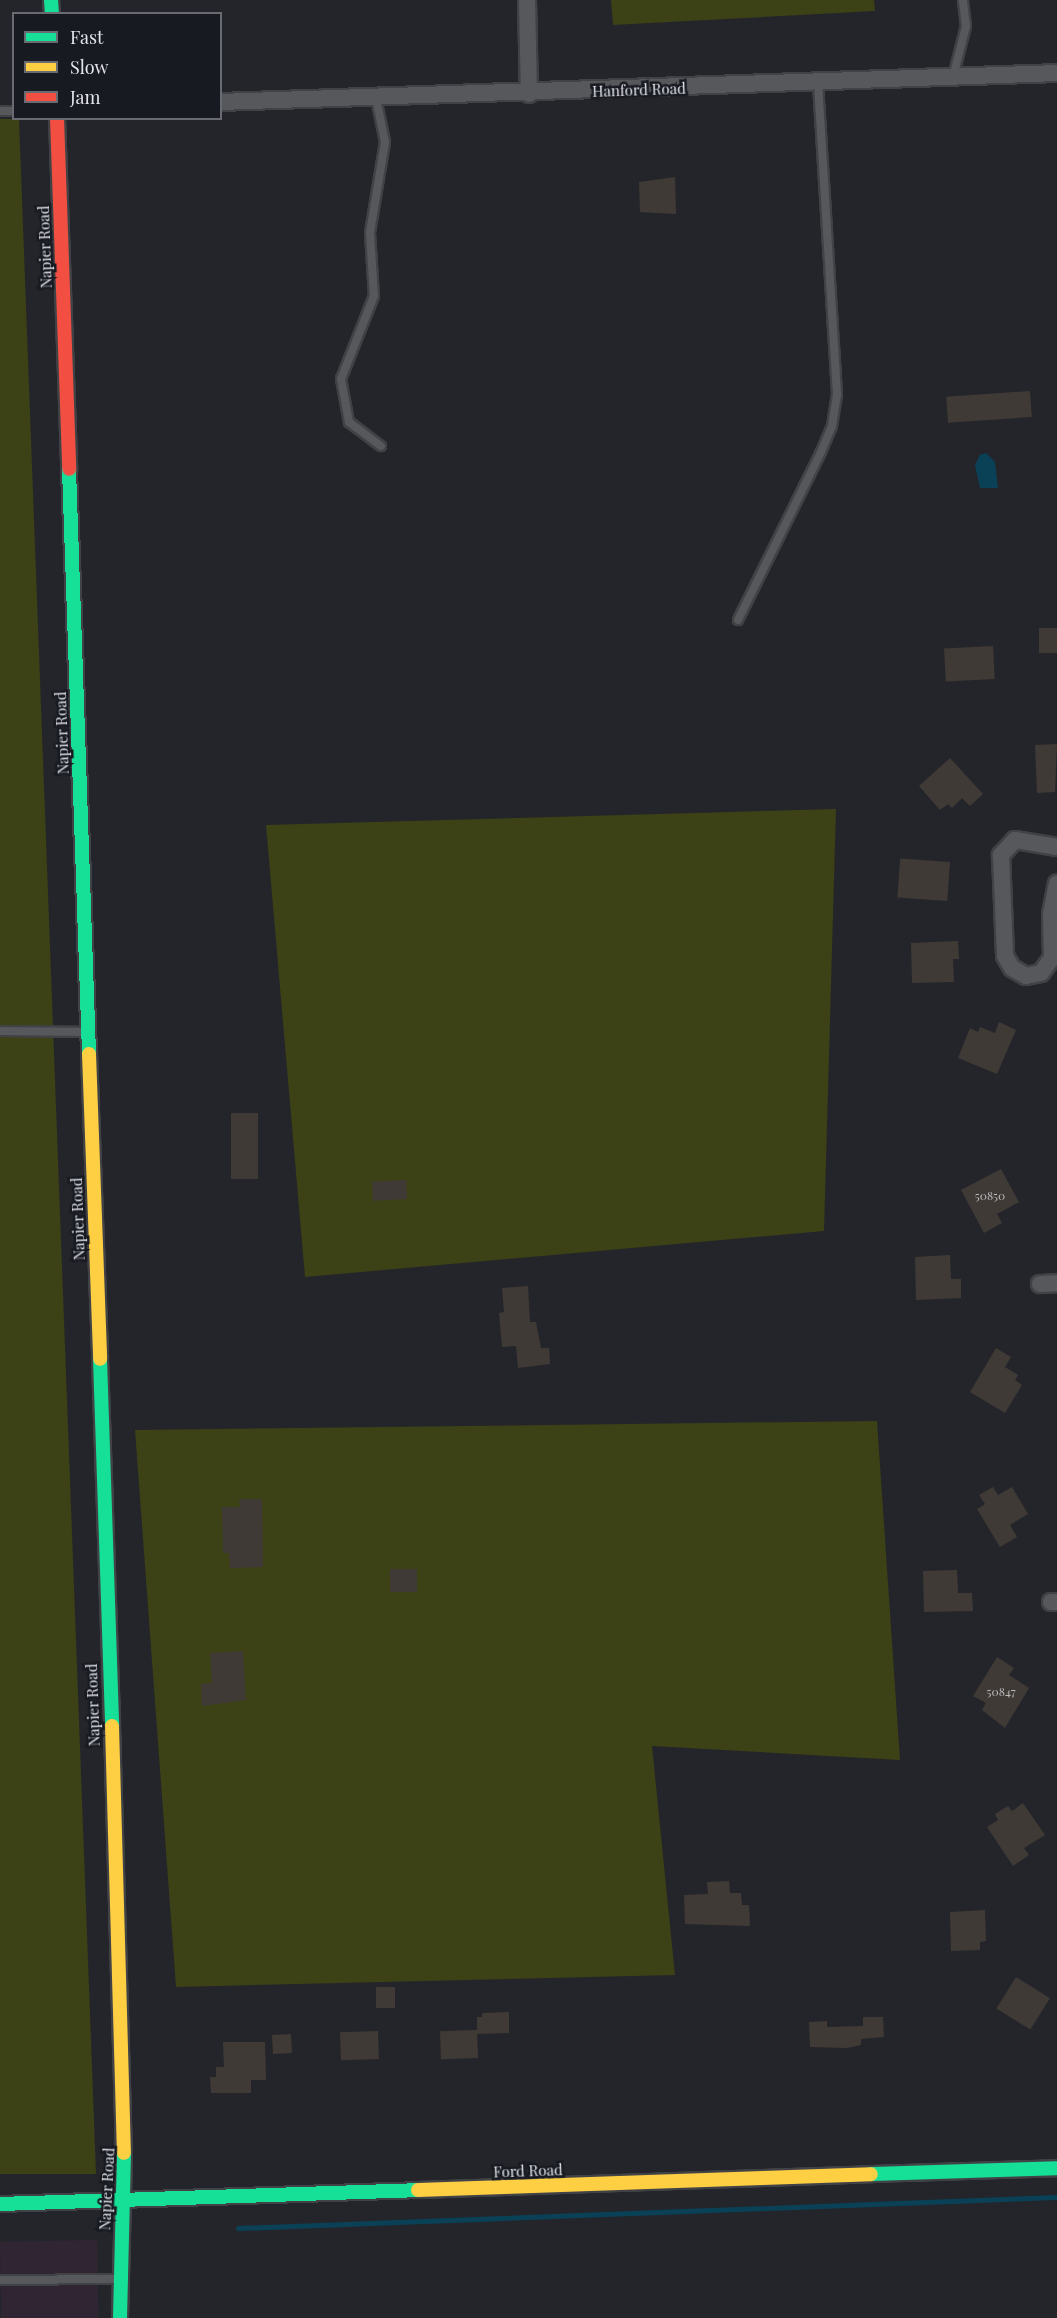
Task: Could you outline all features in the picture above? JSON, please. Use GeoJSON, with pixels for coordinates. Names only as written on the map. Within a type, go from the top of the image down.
{"type":"FeatureCollection","features":[{"type":"Feature","properties":{"kind":"street"},"geometry":{"type":"LineString","coordinates":[[527,0],[528,94]]}},
{"type":"Feature","properties":{"kind":"street","name":"Hanford Road"},"geometry":{"type":"LineString","coordinates":[[222,102],[528,94],[1057,73]]}},
{"type":"Feature","properties":{"kind":"street","name":"Napier Road"},"geometry":{"type":"LineString","coordinates":[[57,120],[125,2099],[126,2160],[119,2279],[120,2318]]}},
{"type":"Feature","properties":{"kind":"street"},"geometry":{"type":"LineString","coordinates":[[1057,847],[1015,840],[1001,855],[1005,956],[1012,968],[1026,976],[1041,973],[1052,958],[1052,905],[1057,884]]}},
{"type":"Feature","properties":{"kind":"street"},"geometry":{"type":"LineString","coordinates":[[1040,1284],[1057,1284]]}},
{"type":"Feature","properties":{"kind":"street","name":"Ford Road"},"geometry":{"type":"LineString","coordinates":[[0,2204],[122,2203],[1057,2168]]}},
{"type":"Feature","properties":{"kind":"lane"},"geometry":{"type":"LineString","coordinates":[[953,78],[966,26],[963,0]]}},
{"type":"Feature","properties":{"kind":"lane"},"geometry":{"type":"LineString","coordinates":[[738,620],[821,452],[832,426],[837,394],[818,83]]}},
{"type":"Feature","properties":{"kind":"lane"},"geometry":{"type":"LineString","coordinates":[[376,98],[385,142],[369,233],[374,296],[341,379],[349,422],[381,446]]}},
{"type":"Feature","properties":{"kind":"lane"},"geometry":{"type":"LineString","coordinates":[[0,1031],[88,1032]]}},
{"type":"Feature","properties":{"kind":"lane"},"geometry":{"type":"LineString","coordinates":[[0,2280],[119,2279]]}},
{"type":"Feature","properties":{"kind":"shaded area"},"geometry":{"type":"Polygon","coordinates":[[[97,2240],[98,2318],[1,2318],[0,2242],[97,2240]]]}},
{"type":"Feature","properties":{"kind":"green space"},"geometry":{"type":"Polygon","coordinates":[[[611,0],[874,0],[875,11],[613,25],[611,0]]]}},
{"type":"Feature","properties":{"kind":"green space"},"geometry":{"type":"Polygon","coordinates":[[[0,119],[12,119],[19,120],[96,2174],[0,2174],[0,119]]]}},
{"type":"Feature","properties":{"kind":"green space"},"geometry":{"type":"Polygon","coordinates":[[[836,809],[824,1231],[305,1277],[266,825],[836,809]]]}},
{"type":"Feature","properties":{"kind":"green space"},"geometry":{"type":"Polygon","coordinates":[[[877,1421],[900,1760],[652,1746],[675,1975],[176,1987],[135,1430],[877,1421]]]}},
{"type":"Feature","properties":{"kind":"water"},"geometry":{"type":"Polygon","coordinates":[[[986,453],[995,462],[998,488],[980,488],[975,465],[980,455],[986,453]]]}},
{"type":"Feature","properties":{"kind":"building"},"geometry":{"type":"Polygon","coordinates":[[[675,177],[676,214],[640,212],[639,182],[675,177]]]}},
{"type":"Feature","properties":{"kind":"building"},"geometry":{"type":"Polygon","coordinates":[[[1030,391],[1032,417],[948,423],[946,397],[1030,391]]]}},
{"type":"Feature","properties":{"kind":"building"},"geometry":{"type":"Polygon","coordinates":[[[1039,628],[1057,628],[1057,653],[1039,653],[1039,628]]]}},
{"type":"Feature","properties":{"kind":"building"},"geometry":{"type":"Polygon","coordinates":[[[993,646],[995,679],[946,682],[944,649],[993,646]]]}},
{"type":"Feature","properties":{"kind":"building"},"geometry":{"type":"Polygon","coordinates":[[[1057,744],[1055,792],[1037,793],[1035,745],[1057,744]]]}},
{"type":"Feature","properties":{"kind":"building"},"geometry":{"type":"Polygon","coordinates":[[[950,758],[983,794],[970,806],[962,798],[952,808],[948,804],[940,810],[919,786],[950,758]]]}},
{"type":"Feature","properties":{"kind":"building"},"geometry":{"type":"Polygon","coordinates":[[[900,859],[950,862],[947,901],[897,897],[900,859]]]}},
{"type":"Feature","properties":{"kind":"building"},"geometry":{"type":"Polygon","coordinates":[[[958,941],[959,959],[953,959],[954,982],[912,983],[911,943],[958,941]]]}},
{"type":"Feature","properties":{"kind":"building"},"geometry":{"type":"Polygon","coordinates":[[[999,1022],[1016,1030],[997,1074],[958,1058],[970,1028],[978,1032],[980,1027],[995,1033],[999,1022]]]}},
{"type":"Feature","properties":{"kind":"building"},"geometry":{"type":"Polygon","coordinates":[[[231,1113],[258,1113],[258,1179],[231,1179],[231,1113]]]}},
{"type":"Feature","properties":{"kind":"building"},"geometry":{"type":"Polygon","coordinates":[[[1001,1169],[1019,1202],[997,1214],[1002,1223],[984,1233],[961,1190],[1001,1169]]]}},
{"type":"Feature","properties":{"kind":"building"},"geometry":{"type":"Polygon","coordinates":[[[406,1180],[407,1199],[373,1201],[372,1182],[406,1180]]]}},
{"type":"Feature","properties":{"kind":"building"},"geometry":{"type":"Polygon","coordinates":[[[950,1255],[951,1279],[961,1279],[961,1298],[916,1300],[915,1257],[950,1255]]]}},
{"type":"Feature","properties":{"kind":"building"},"geometry":{"type":"Polygon","coordinates":[[[528,1286],[530,1322],[536,1322],[541,1348],[549,1348],[550,1364],[518,1368],[516,1346],[502,1347],[499,1313],[504,1312],[502,1288],[528,1286]]]}},
{"type":"Feature","properties":{"kind":"building"},"geometry":{"type":"Polygon","coordinates":[[[996,1348],[1011,1357],[1005,1367],[1018,1375],[1015,1380],[1022,1385],[1005,1413],[970,1392],[996,1348]]]}},
{"type":"Feature","properties":{"kind":"building"},"geometry":{"type":"Polygon","coordinates":[[[993,1487],[998,1495],[1012,1487],[1028,1514],[1010,1525],[1017,1537],[1000,1547],[977,1509],[985,1504],[979,1495],[993,1487]]]}},
{"type":"Feature","properties":{"kind":"building"},"geometry":{"type":"Polygon","coordinates":[[[239,1499],[262,1499],[263,1567],[230,1568],[229,1553],[223,1553],[222,1507],[240,1507],[239,1499]]]}},
{"type":"Feature","properties":{"kind":"building"},"geometry":{"type":"Polygon","coordinates":[[[390,1569],[417,1569],[417,1592],[390,1592],[390,1569]]]}},
{"type":"Feature","properties":{"kind":"building"},"geometry":{"type":"Polygon","coordinates":[[[957,1570],[958,1593],[972,1593],[973,1611],[924,1612],[923,1571],[957,1570]]]}},
{"type":"Feature","properties":{"kind":"building"},"geometry":{"type":"Polygon","coordinates":[[[243,1651],[246,1700],[202,1706],[201,1684],[212,1683],[210,1653],[243,1651]]]}},
{"type":"Feature","properties":{"kind":"building"},"geometry":{"type":"Polygon","coordinates":[[[997,1657],[1014,1668],[1009,1675],[1029,1688],[1005,1728],[982,1710],[986,1703],[973,1696],[997,1657]]]}},
{"type":"Feature","properties":{"kind":"building"},"geometry":{"type":"Polygon","coordinates":[[[1023,1803],[1045,1835],[1024,1848],[1029,1855],[1013,1866],[987,1827],[998,1820],[995,1814],[1008,1806],[1012,1811],[1023,1803]]]}},
{"type":"Feature","properties":{"kind":"building"},"geometry":{"type":"Polygon","coordinates":[[[729,1881],[730,1893],[741,1893],[742,1905],[749,1905],[750,1926],[685,1924],[684,1895],[708,1894],[707,1882],[729,1881]]]}},
{"type":"Feature","properties":{"kind":"building"},"geometry":{"type":"Polygon","coordinates":[[[985,1910],[986,1941],[980,1942],[980,1950],[951,1951],[950,1912],[985,1910]]]}},
{"type":"Feature","properties":{"kind":"building"},"geometry":{"type":"Polygon","coordinates":[[[1016,1977],[1050,1998],[1030,2030],[996,2008],[1016,1977]]]}},
{"type":"Feature","properties":{"kind":"building"},"geometry":{"type":"Polygon","coordinates":[[[376,1987],[395,1987],[395,2008],[376,2008],[376,1987]]]}},
{"type":"Feature","properties":{"kind":"building"},"geometry":{"type":"Polygon","coordinates":[[[509,2012],[509,2033],[477,2034],[477,2017],[482,2017],[482,2013],[509,2012]]]}},
{"type":"Feature","properties":{"kind":"building"},"geometry":{"type":"Polygon","coordinates":[[[863,2017],[883,2017],[884,2037],[861,2039],[861,2045],[847,2048],[810,2047],[809,2022],[827,2021],[827,2027],[863,2026],[863,2017]]]}},
{"type":"Feature","properties":{"kind":"building"},"geometry":{"type":"Polygon","coordinates":[[[477,2030],[478,2058],[441,2059],[440,2031],[477,2030]]]}},
{"type":"Feature","properties":{"kind":"building"},"geometry":{"type":"Polygon","coordinates":[[[378,2031],[379,2059],[341,2060],[340,2032],[378,2031]]]}},
{"type":"Feature","properties":{"kind":"building"},"geometry":{"type":"Polygon","coordinates":[[[291,2034],[292,2053],[273,2054],[272,2035],[291,2034]]]}},
{"type":"Feature","properties":{"kind":"building"},"geometry":{"type":"Polygon","coordinates":[[[223,2042],[265,2042],[266,2080],[251,2080],[251,2093],[211,2093],[210,2077],[216,2077],[216,2067],[224,2067],[223,2042]]]}},
{"type":"Feature","properties":{"kind":"waterway"},"geometry":{"type":"LineString","coordinates":[[238,2228],[1057,2197]]}},
{"type":"Feature","properties":{"kind":"traffic: fast"},"geometry":{"type":"LineString","coordinates":[[51,0],[52,12]]}},
{"type":"Feature","properties":{"kind":"traffic: fast"},"geometry":{"type":"LineString","coordinates":[[69,469],[89,1054]]}},
{"type":"Feature","properties":{"kind":"traffic: fast"},"geometry":{"type":"LineString","coordinates":[[100,1359],[112,1726]]}},
{"type":"Feature","properties":{"kind":"traffic: fast"},"geometry":{"type":"LineString","coordinates":[[120,2318],[124,2153]]}},
{"type":"Feature","properties":{"kind":"traffic: fast"},"geometry":{"type":"LineString","coordinates":[[871,2174],[1057,2168]]}},
{"type":"Feature","properties":{"kind":"traffic: fast"},"geometry":{"type":"LineString","coordinates":[[0,2204],[418,2190]]}},
{"type":"Feature","properties":{"kind":"traffic: slow"},"geometry":{"type":"LineString","coordinates":[[89,1054],[100,1359]]}},
{"type":"Feature","properties":{"kind":"traffic: slow"},"geometry":{"type":"LineString","coordinates":[[112,1726],[124,2153]]}},
{"type":"Feature","properties":{"kind":"traffic: slow"},"geometry":{"type":"LineString","coordinates":[[418,2190],[871,2174]]}},
{"type":"Feature","properties":{"kind":"traffic: jam"},"geometry":{"type":"LineString","coordinates":[[57,120],[69,469]]}}]}
